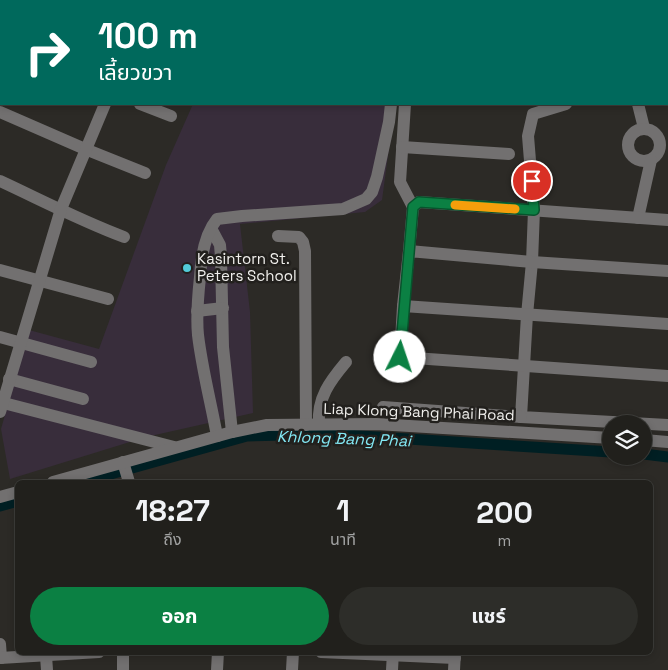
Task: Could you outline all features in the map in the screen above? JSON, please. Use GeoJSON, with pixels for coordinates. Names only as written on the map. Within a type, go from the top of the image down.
{"type":"FeatureCollection","features":[{"type":"Feature","properties":{"kind":"street"},"geometry":{"type":"LineString","coordinates":[[105,105],[61,209],[1,406],[177,448]]}},
{"type":"Feature","properties":{"kind":"street"},"geometry":{"type":"LineString","coordinates":[[142,105],[170,116]]}},
{"type":"Feature","properties":{"kind":"street"},"geometry":{"type":"LineString","coordinates":[[217,436],[198,335],[197,311],[201,260],[204,247],[217,220],[316,209],[343,208],[366,198],[372,192],[377,177],[391,105]]}},
{"type":"Feature","properties":{"kind":"street"},"geometry":{"type":"LineString","coordinates":[[405,105],[400,182],[413,207],[400,357],[668,376]]}},
{"type":"Feature","properties":{"kind":"street"},"geometry":{"type":"LineString","coordinates":[[521,417],[534,210],[528,136],[533,114],[563,105]]}},
{"type":"Feature","properties":{"kind":"street"},"geometry":{"type":"LineString","coordinates":[[638,105],[644,128]]}},
{"type":"Feature","properties":{"kind":"street"},"geometry":{"type":"LineString","coordinates":[[0,112],[146,173]]}},
{"type":"Feature","properties":{"kind":"street"},"geometry":{"type":"LineString","coordinates":[[638,218],[651,160],[658,153],[664,141],[655,132],[644,128],[633,132],[627,147],[632,156],[636,159],[651,160]]}},
{"type":"Feature","properties":{"kind":"street"},"geometry":{"type":"LineString","coordinates":[[402,147],[509,154]]}},
{"type":"Feature","properties":{"kind":"street"},"geometry":{"type":"LineString","coordinates":[[0,181],[77,218],[124,237]]}},
{"type":"Feature","properties":{"kind":"street"},"geometry":{"type":"LineString","coordinates":[[413,207],[419,202],[668,220]]}},
{"type":"Feature","properties":{"kind":"street"},"geometry":{"type":"LineString","coordinates":[[212,230],[221,251],[223,347],[232,432]]}},
{"type":"Feature","properties":{"kind":"street"},"geometry":{"type":"LineString","coordinates":[[278,236],[299,237],[303,242],[305,251],[306,425]]}},
{"type":"Feature","properties":{"kind":"street"},"geometry":{"type":"LineString","coordinates":[[409,251],[668,272]]}},
{"type":"Feature","properties":{"kind":"street"},"geometry":{"type":"LineString","coordinates":[[0,270],[108,299]]}},
{"type":"Feature","properties":{"kind":"street"},"geometry":{"type":"LineString","coordinates":[[403,306],[668,324]]}},
{"type":"Feature","properties":{"kind":"street"},"geometry":{"type":"LineString","coordinates":[[197,311],[223,308]]}},
{"type":"Feature","properties":{"kind":"street"},"geometry":{"type":"LineString","coordinates":[[0,337],[90,362]]}},
{"type":"Feature","properties":{"kind":"street"},"geometry":{"type":"LineString","coordinates":[[319,424],[318,415],[322,397],[332,378],[346,362]]}},
{"type":"Feature","properties":{"kind":"street"},"geometry":{"type":"LineString","coordinates":[[9,379],[83,399]]}},
{"type":"Feature","properties":{"kind":"street"},"geometry":{"type":"LineString","coordinates":[[383,407],[668,425]]}},
{"type":"Feature","properties":{"kind":"street","name":"Liap Klong Bang Phai Road"},"geometry":{"type":"LineString","coordinates":[[80,479],[217,436],[267,425],[376,424],[602,437]]}},
{"type":"Feature","properties":{"kind":"street"},"geometry":{"type":"LineString","coordinates":[[652,441],[668,442]]}},
{"type":"Feature","properties":{"kind":"street"},"geometry":{"type":"LineString","coordinates":[[124,466],[128,480]]}},
{"type":"Feature","properties":{"kind":"street"},"geometry":{"type":"LineString","coordinates":[[0,495],[15,492]]}},
{"type":"Feature","properties":{"kind":"street"},"geometry":{"type":"LineString","coordinates":[[0,644],[0,658],[59,655]]}},
{"type":"Feature","properties":{"kind":"street"},"geometry":{"type":"LineString","coordinates":[[123,655],[123,670]]}},
{"type":"Feature","properties":{"kind":"street"},"geometry":{"type":"LineString","coordinates":[[217,670],[218,655]]}},
{"type":"Feature","properties":{"kind":"street"},"geometry":{"type":"LineString","coordinates":[[292,670],[293,655]]}},
{"type":"Feature","properties":{"kind":"street"},"geometry":{"type":"LineString","coordinates":[[392,670],[393,655]]}},
{"type":"Feature","properties":{"kind":"street"},"geometry":{"type":"LineString","coordinates":[[403,655],[454,660]]}},
{"type":"Feature","properties":{"kind":"street"},"geometry":{"type":"LineString","coordinates":[[46,656],[47,670]]}},
{"type":"Feature","properties":{"kind":"shaded area","name":"Kasintorn St. Peters School"},"geometry":{"type":"Polygon","coordinates":[[[193,105],[395,105],[382,200],[365,212],[240,224],[250,312],[253,413],[146,437],[10,479],[1,429],[29,330],[99,349],[166,165],[193,105]]]}},
{"type":"Feature","properties":{"kind":"waterway","name":"Khlong Bang Phai"},"geometry":{"type":"LineString","coordinates":[[89,480],[247,436],[330,434],[602,451]]}},
{"type":"Feature","properties":{"kind":"waterway","name":"Khlong Bang Phai"},"geometry":{"type":"LineString","coordinates":[[652,455],[668,457]]}},
{"type":"Feature","properties":{"kind":"waterway","name":"Khlong Bang Phai"},"geometry":{"type":"LineString","coordinates":[[0,506],[15,502]]}},
{"type":"Feature","properties":{"kind":"slow traffic"},"geometry":{"type":"LineString","coordinates":[[455,205],[515,209]]}},
{"type":"Feature","properties":{"kind":"place","name":"Kasintorn St. Peters School"},"geometry":{"type":"Point","coordinates":[187,268]}},
{"type":"Feature","properties":{"kind":"route"},"geometry":{"type":"LineString","coordinates":[[400,357],[413,207],[419,202],[534,210],[532,181]]}}]}
